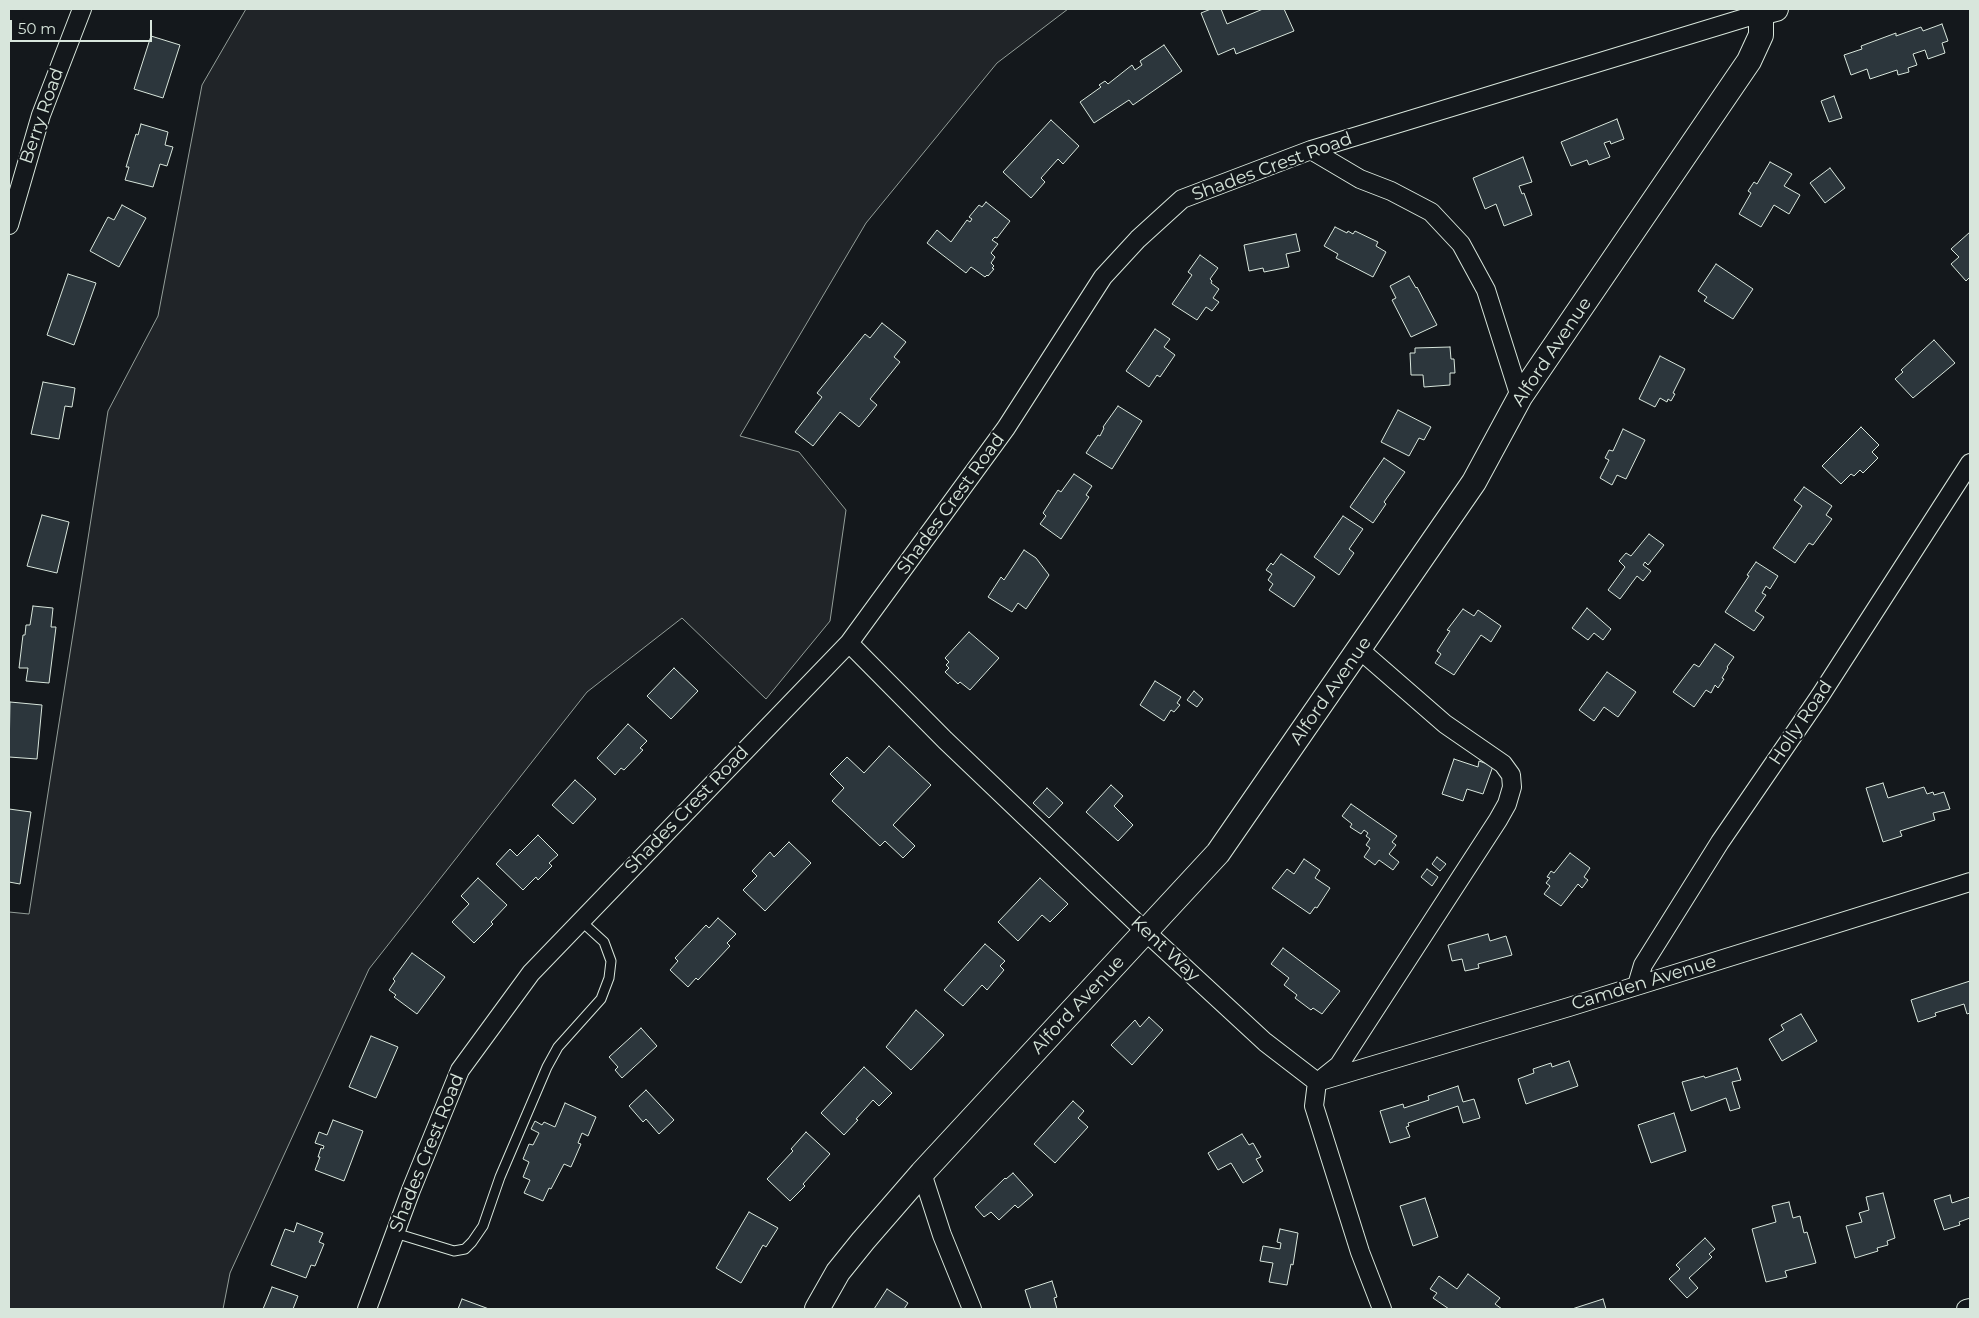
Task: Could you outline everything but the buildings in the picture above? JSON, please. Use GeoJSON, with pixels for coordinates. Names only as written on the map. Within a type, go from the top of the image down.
{"type":"FeatureCollection","features":[{"type":"Feature","properties":{"kind":"street","name":"Berry Road"},"geometry":{"type":"LineString","coordinates":[[9,225],[41,115],[82,9]]}},
{"type":"Feature","properties":{"kind":"street","name":"Shades Crest Road"},"geometry":{"type":"LineString","coordinates":[[367,1309],[460,1070],[531,973],[849,643],[1006,428],[1103,277],[1138,239],[1182,200],[1311,150],[1768,11]]}},
{"type":"Feature","properties":{"kind":"street","name":"Alford Avenue"},"geometry":{"type":"LineString","coordinates":[[817,1309],[838,1272],[863,1240],[1218,853],[1360,650],[1474,482],[1520,397],[1749,61],[1761,35],[1768,11]]}},
{"type":"Feature","properties":{"kind":"street"},"geometry":{"type":"LineString","coordinates":[[1311,150],[1360,178],[1391,191],[1431,212],[1461,244],[1486,290],[1520,397]]}},
{"type":"Feature","properties":{"kind":"street","name":"Holly Road"},"geometry":{"type":"LineString","coordinates":[[1637,985],[1643,965],[1720,842],[1820,696],[1970,463]]}},
{"type":"Feature","properties":{"kind":"street","name":"Kent Way"},"geometry":{"type":"LineString","coordinates":[[849,643],[946,740],[1146,932],[1265,1042],[1317,1082]]}},
{"type":"Feature","properties":{"kind":"street"},"geometry":{"type":"LineString","coordinates":[[1360,650],[1445,724],[1503,764],[1511,774],[1512,787],[1507,804],[1498,820],[1339,1065],[1317,1082],[1314,1106],[1360,1252],[1382,1309]]}},
{"type":"Feature","properties":{"kind":"street","name":"Camden Avenue"},"geometry":{"type":"LineString","coordinates":[[1317,1082],[1970,882]]}},
{"type":"Feature","properties":{"kind":"street"},"geometry":{"type":"LineString","coordinates":[[922,1174],[942,1235],[972,1309]]}},
{"type":"Feature","properties":{"kind":"street"},"geometry":{"type":"LineString","coordinates":[[1966,1309],[1970,1308]]}},
{"type":"Feature","properties":{"kind":"lane"},"geometry":{"type":"LineString","coordinates":[[395,1234],[454,1251],[465,1249],[483,1226],[500,1177],[547,1067],[558,1047],[601,999],[609,978],[611,961],[604,942],[581,921]]}},
{"type":"Feature","properties":{"kind":"shaded area"},"geometry":{"type":"Polygon","coordinates":[[[246,9],[1068,9],[997,63],[866,223],[740,436],[799,452],[846,510],[830,621],[766,699],[682,618],[587,692],[369,969],[230,1273],[223,1309],[9,1309],[9,912],[29,914],[108,411],[158,316],[202,85],[246,9]]]}}]}
